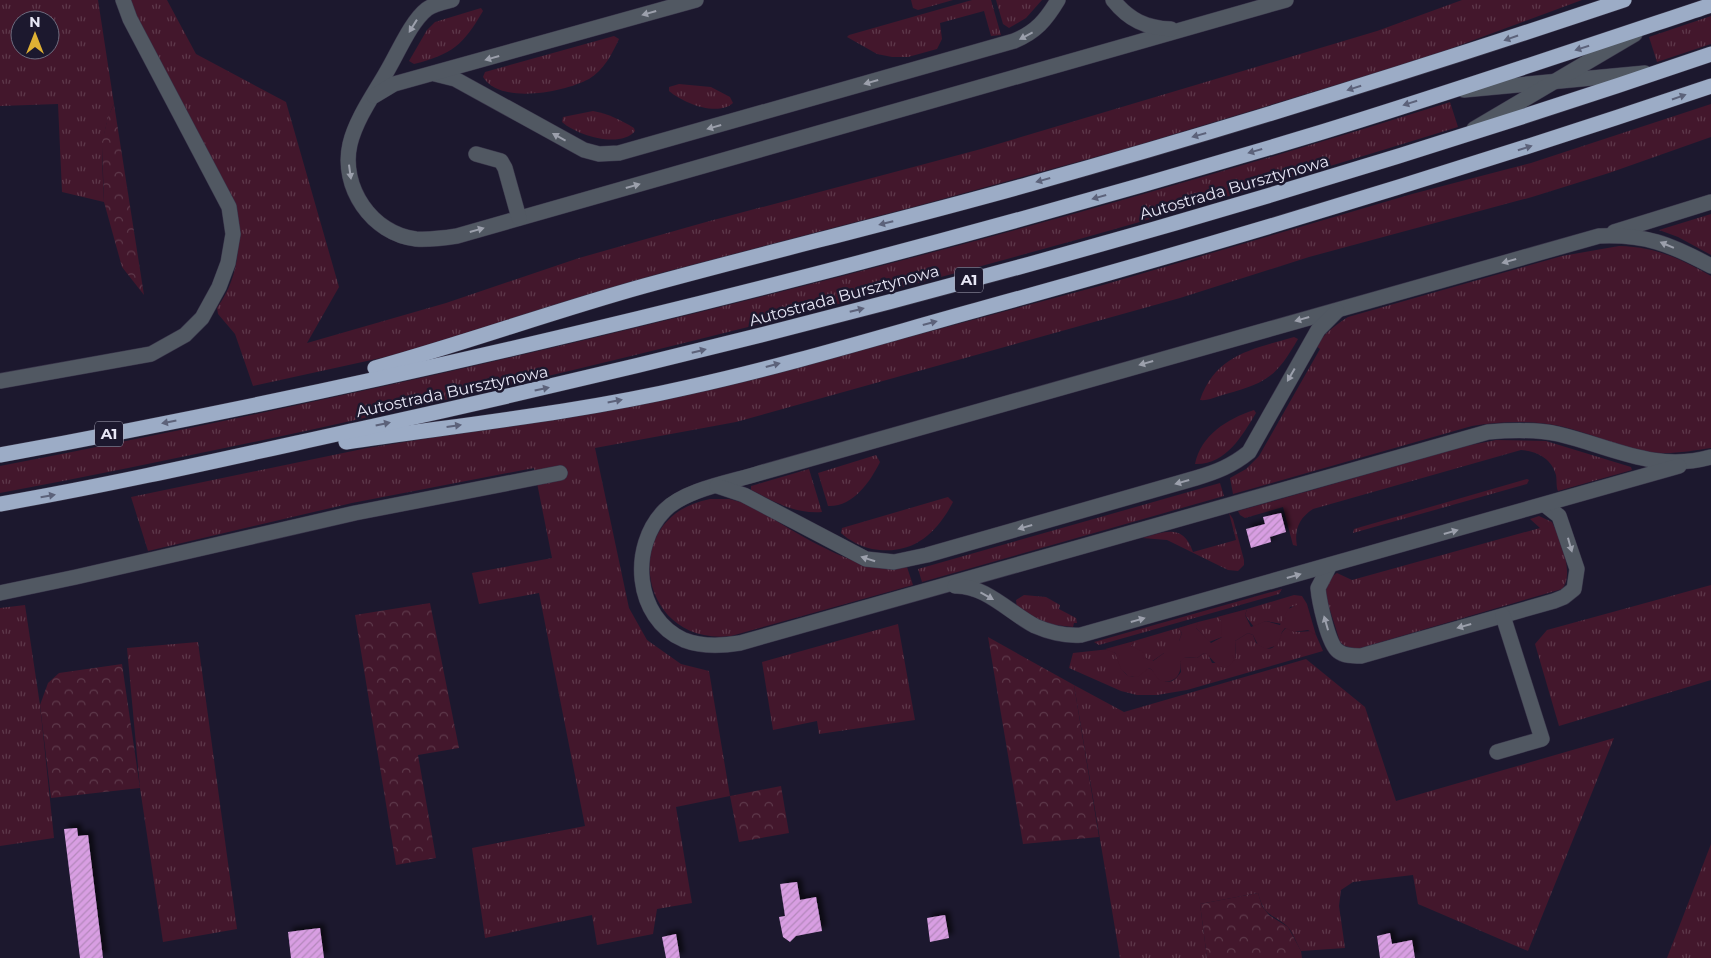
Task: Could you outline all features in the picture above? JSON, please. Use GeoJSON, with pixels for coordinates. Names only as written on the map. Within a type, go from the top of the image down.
{"type":"FeatureCollection","features":[{"type":"Feature","properties":{"kind":"highway"},"geometry":{"type":"LineString","coordinates":[[217,412],[457,345],[635,288],[910,217],[1169,143],[1425,67],[1624,0]]}},
{"type":"Feature","properties":{"kind":"highway","name":"Autostrada Bursztynowa"},"geometry":{"type":"LineString","coordinates":[[0,455],[217,412],[544,341],[831,269],[1091,199],[1323,131],[1711,5]]}},
{"type":"Feature","properties":{"kind":"highway","name":"Autostrada Bursztynowa"},"geometry":{"type":"LineString","coordinates":[[0,504],[86,489],[571,383],[884,304],[1290,190],[1460,137],[1711,54]]}},
{"type":"Feature","properties":{"kind":"highway"},"geometry":{"type":"LineString","coordinates":[[216,461],[595,405],[689,387],[1067,285],[1338,207],[1711,86]]}},
{"type":"Feature","properties":{"kind":"street"},"geometry":{"type":"LineString","coordinates":[[0,381],[151,354],[185,335],[202,318],[219,287],[228,263],[233,234],[228,207],[130,19],[123,0]]}},
{"type":"Feature","properties":{"kind":"street"},"geometry":{"type":"LineString","coordinates":[[452,0],[427,9],[416,21],[373,96],[350,144],[349,166],[352,183],[361,206],[381,225],[398,234],[416,239],[457,236],[1286,0]]}},
{"type":"Feature","properties":{"kind":"street"},"geometry":{"type":"LineString","coordinates":[[373,96],[394,84],[696,0]]}},
{"type":"Feature","properties":{"kind":"street"},"geometry":{"type":"LineString","coordinates":[[435,74],[455,79],[584,150],[599,154],[619,153],[1014,42],[1038,29],[1058,0]]}},
{"type":"Feature","properties":{"kind":"street"},"geometry":{"type":"LineString","coordinates":[[1113,0],[1121,10],[1152,28],[1181,30]]}},
{"type":"Feature","properties":{"kind":"street"},"geometry":{"type":"LineString","coordinates":[[1460,137],[1647,26]]}},
{"type":"Feature","properties":{"kind":"street"},"geometry":{"type":"LineString","coordinates":[[1446,92],[1662,71]]}},
{"type":"Feature","properties":{"kind":"street"},"geometry":{"type":"LineString","coordinates":[[476,154],[501,161],[505,168],[519,218]]}},
{"type":"Feature","properties":{"kind":"street"},"geometry":{"type":"LineString","coordinates":[[1691,463],[1655,461],[1623,455],[1558,434],[1533,431],[1488,432],[740,643],[705,645],[684,640],[659,621],[649,608],[642,579],[642,557],[646,537],[665,510],[677,500],[717,486],[1599,236],[1711,202]]}},
{"type":"Feature","properties":{"kind":"street"},"geometry":{"type":"LineString","coordinates":[[1599,236],[1625,235],[1657,241],[1711,266]]}},
{"type":"Feature","properties":{"kind":"street"},"geometry":{"type":"LineString","coordinates":[[717,486],[744,495],[866,559],[881,562],[911,559],[1004,533],[1213,473],[1238,461],[1249,452],[1318,330],[1340,308]]}},
{"type":"Feature","properties":{"kind":"street"},"geometry":{"type":"LineString","coordinates":[[941,587],[972,588],[1034,625],[1055,633],[1081,635],[1711,457]]}},
{"type":"Feature","properties":{"kind":"street"},"geometry":{"type":"LineString","coordinates":[[0,593],[355,513],[560,473]]}},
{"type":"Feature","properties":{"kind":"street"},"geometry":{"type":"LineString","coordinates":[[1330,565],[1320,581],[1318,596],[1333,645],[1338,651],[1346,655],[1361,656],[1564,598],[1576,585],[1576,569],[1564,526],[1559,516],[1546,505]]}},
{"type":"Feature","properties":{"kind":"street"},"geometry":{"type":"LineString","coordinates":[[1498,752],[1542,739],[1502,616]]}},
{"type":"Feature","properties":{"kind":"green space"},"geometry":{"type":"Polygon","coordinates":[[[0,0],[98,0],[114,104],[109,116],[104,140],[104,202],[62,192],[58,104],[0,106],[0,0]]]}},
{"type":"Feature","properties":{"kind":"green space"},"geometry":{"type":"Polygon","coordinates":[[[129,0],[167,0],[196,54],[286,102],[339,287],[307,343],[446,303],[579,258],[706,222],[981,149],[1377,31],[1462,0],[1582,0],[1425,58],[1125,149],[661,273],[408,352],[253,386],[235,334],[218,314],[217,308],[223,299],[234,272],[238,254],[239,233],[135,18],[129,0]]]}},
{"type":"Feature","properties":{"kind":"green space"},"geometry":{"type":"Polygon","coordinates":[[[911,0],[953,0],[918,10],[913,8],[911,0]]]}},
{"type":"Feature","properties":{"kind":"green space"},"geometry":{"type":"Polygon","coordinates":[[[972,0],[991,0],[1001,35],[991,36],[984,11],[940,23],[942,39],[937,49],[908,57],[892,57],[877,54],[847,37],[849,35],[972,0]]]}},
{"type":"Feature","properties":{"kind":"green space"},"geometry":{"type":"Polygon","coordinates":[[[996,0],[1042,0],[1026,18],[1009,28],[1003,24],[996,0]]]}},
{"type":"Feature","properties":{"kind":"green space"},"geometry":{"type":"Polygon","coordinates":[[[481,8],[483,11],[476,23],[463,40],[448,52],[414,64],[409,61],[427,30],[435,22],[481,8]]]}},
{"type":"Feature","properties":{"kind":"green space"},"geometry":{"type":"Polygon","coordinates":[[[1711,16],[1711,44],[1657,62],[1649,37],[1711,16]]]}},
{"type":"Feature","properties":{"kind":"green space"},"geometry":{"type":"Polygon","coordinates":[[[614,36],[619,39],[603,66],[589,79],[578,84],[549,91],[518,93],[503,91],[491,86],[483,77],[485,72],[614,36]]]}},
{"type":"Feature","properties":{"kind":"green space"},"geometry":{"type":"Polygon","coordinates":[[[679,84],[711,87],[730,97],[733,103],[718,109],[709,109],[691,104],[669,91],[669,87],[679,84]]]}},
{"type":"Feature","properties":{"kind":"green space"},"geometry":{"type":"Polygon","coordinates":[[[1450,102],[1458,127],[1278,182],[916,283],[734,331],[552,375],[368,417],[0,493],[0,466],[366,390],[730,305],[1091,209],[1271,157],[1450,102]]]}},
{"type":"Feature","properties":{"kind":"green space"},"geometry":{"type":"Polygon","coordinates":[[[114,104],[144,295],[122,267],[104,202],[102,142],[108,117],[114,104]]]}},
{"type":"Feature","properties":{"kind":"green space"},"geometry":{"type":"Polygon","coordinates":[[[1711,104],[1711,137],[1609,173],[1532,197],[1309,257],[1180,298],[736,422],[595,448],[629,608],[647,640],[681,664],[709,671],[730,796],[676,807],[692,903],[657,909],[653,934],[597,945],[592,915],[485,938],[472,848],[585,826],[539,593],[479,604],[472,573],[552,558],[534,468],[352,503],[148,551],[131,497],[367,448],[531,422],[775,373],[1103,285],[1412,194],[1531,163],[1711,104]]]}},
{"type":"Feature","properties":{"kind":"green space"},"geometry":{"type":"Polygon","coordinates":[[[593,111],[620,120],[634,128],[635,131],[619,139],[598,138],[577,131],[562,122],[563,117],[593,111]]]}},
{"type":"Feature","properties":{"kind":"green space"},"geometry":{"type":"Polygon","coordinates":[[[1711,214],[1711,255],[1678,237],[1659,230],[1711,214]]]}},
{"type":"Feature","properties":{"kind":"green space"},"geometry":{"type":"Polygon","coordinates":[[[1619,246],[1656,251],[1711,276],[1711,448],[1657,453],[1638,450],[1564,427],[1530,422],[1495,423],[1472,426],[1233,494],[1230,478],[1246,469],[1259,456],[1320,349],[1316,346],[1330,330],[1348,317],[1562,256],[1619,246]]]}},
{"type":"Feature","properties":{"kind":"green space"},"geometry":{"type":"Polygon","coordinates":[[[1294,337],[1298,339],[1277,370],[1270,376],[1252,386],[1210,399],[1200,400],[1216,372],[1226,363],[1250,350],[1294,337]]]}},
{"type":"Feature","properties":{"kind":"green space"},"geometry":{"type":"Polygon","coordinates":[[[1254,410],[1256,413],[1232,448],[1216,460],[1195,464],[1198,454],[1209,437],[1225,423],[1254,410]]]}},
{"type":"Feature","properties":{"kind":"green space"},"geometry":{"type":"Polygon","coordinates":[[[1496,440],[1546,441],[1631,467],[1632,470],[1558,491],[1556,475],[1551,464],[1538,454],[1521,450],[1313,509],[1301,520],[1296,535],[1297,546],[1293,545],[1283,507],[1245,518],[1238,511],[1466,446],[1496,440]]]}},
{"type":"Feature","properties":{"kind":"green space"},"geometry":{"type":"Polygon","coordinates":[[[876,455],[880,462],[860,492],[845,502],[828,506],[818,473],[876,455]]]}},
{"type":"Feature","properties":{"kind":"green space"},"geometry":{"type":"Polygon","coordinates":[[[809,469],[822,512],[794,509],[751,490],[751,486],[809,469]]]}},
{"type":"Feature","properties":{"kind":"green space"},"geometry":{"type":"Polygon","coordinates":[[[1527,479],[1529,480],[1527,484],[1353,533],[1354,529],[1527,479]]]}},
{"type":"Feature","properties":{"kind":"green space"},"geometry":{"type":"Polygon","coordinates":[[[1220,483],[1224,496],[922,582],[918,569],[1220,483]]]}},
{"type":"Feature","properties":{"kind":"green space"},"geometry":{"type":"Polygon","coordinates":[[[948,497],[953,502],[939,524],[921,540],[910,546],[899,549],[872,549],[855,543],[841,533],[842,528],[948,497]]]}},
{"type":"Feature","properties":{"kind":"green space"},"geometry":{"type":"Polygon","coordinates":[[[710,499],[729,499],[748,504],[826,549],[847,558],[889,569],[907,567],[913,585],[731,636],[699,634],[675,622],[659,602],[650,578],[651,553],[661,529],[680,510],[710,499]]]}},
{"type":"Feature","properties":{"kind":"green space"},"geometry":{"type":"Polygon","coordinates":[[[1229,513],[1233,519],[1244,560],[1244,565],[1238,571],[1228,570],[1167,540],[1142,538],[1166,532],[1179,533],[1189,543],[1193,552],[1236,540],[1229,513]]]}},
{"type":"Feature","properties":{"kind":"green space"},"geometry":{"type":"Polygon","coordinates":[[[1539,516],[1552,522],[1562,546],[1567,565],[1567,574],[1566,582],[1562,589],[1357,649],[1345,646],[1340,642],[1325,594],[1328,582],[1337,573],[1352,580],[1540,528],[1530,519],[1539,516]]]}},
{"type":"Feature","properties":{"kind":"green space"},"geometry":{"type":"Polygon","coordinates":[[[1711,585],[1711,680],[1559,726],[1535,644],[1547,630],[1711,585]]]}},
{"type":"Feature","properties":{"kind":"green space"},"geometry":{"type":"Polygon","coordinates":[[[1282,589],[1279,594],[1099,645],[1094,642],[1282,589]]]}},
{"type":"Feature","properties":{"kind":"green space"},"geometry":{"type":"Polygon","coordinates":[[[1024,595],[1046,597],[1060,605],[1059,609],[1076,618],[1077,623],[1074,623],[1073,627],[1047,624],[1017,608],[1016,600],[1024,595]]]}},
{"type":"Feature","properties":{"kind":"green space"},"geometry":{"type":"Polygon","coordinates":[[[1294,595],[1302,596],[1307,604],[1290,607],[1282,624],[1266,621],[1254,627],[1245,615],[1247,609],[1294,595]]]}},
{"type":"Feature","properties":{"kind":"green space"},"geometry":{"type":"Polygon","coordinates":[[[430,603],[459,748],[418,755],[436,858],[396,865],[355,615],[430,603]]]}},
{"type":"Feature","properties":{"kind":"green space"},"geometry":{"type":"Polygon","coordinates":[[[1299,604],[1307,604],[1316,635],[1308,630],[1294,632],[1285,628],[1278,645],[1266,649],[1258,645],[1253,635],[1248,633],[1235,641],[1236,657],[1231,664],[1222,668],[1204,653],[1197,658],[1185,657],[1180,662],[1180,671],[1176,678],[1169,681],[1160,680],[1149,668],[1139,676],[1129,677],[1121,669],[1115,653],[1105,649],[1134,641],[1131,646],[1142,651],[1147,659],[1153,661],[1164,653],[1179,653],[1179,641],[1182,633],[1178,628],[1198,622],[1196,628],[1211,643],[1222,637],[1221,620],[1217,617],[1247,609],[1245,615],[1251,627],[1266,621],[1280,625],[1288,609],[1299,604]]]}},
{"type":"Feature","properties":{"kind":"green space"},"geometry":{"type":"Polygon","coordinates":[[[25,605],[40,705],[54,838],[0,846],[0,608],[25,605]]]}},
{"type":"Feature","properties":{"kind":"green space"},"geometry":{"type":"Polygon","coordinates":[[[1218,617],[1222,623],[1223,635],[1209,642],[1196,628],[1196,625],[1198,622],[1218,617]]]}},
{"type":"Feature","properties":{"kind":"green space"},"geometry":{"type":"Polygon","coordinates":[[[898,624],[915,720],[819,734],[817,721],[773,730],[762,662],[898,624]]]}},
{"type":"Feature","properties":{"kind":"green space"},"geometry":{"type":"Polygon","coordinates":[[[1178,628],[1182,633],[1179,641],[1179,653],[1164,653],[1151,662],[1131,646],[1134,641],[1178,628]]]}},
{"type":"Feature","properties":{"kind":"green space"},"geometry":{"type":"Polygon","coordinates":[[[1286,628],[1297,632],[1312,631],[1316,635],[1323,651],[1187,690],[1157,695],[1137,695],[1121,691],[1069,668],[1073,653],[1110,649],[1116,655],[1127,675],[1132,677],[1149,668],[1167,682],[1176,678],[1181,672],[1180,662],[1183,657],[1197,658],[1204,653],[1208,654],[1212,663],[1231,663],[1236,657],[1235,641],[1248,633],[1253,635],[1256,643],[1269,649],[1275,645],[1286,628]]]}},
{"type":"Feature","properties":{"kind":"green space"},"geometry":{"type":"Polygon","coordinates":[[[988,637],[1074,685],[1099,837],[1023,844],[988,637]]]}},
{"type":"Feature","properties":{"kind":"green space"},"geometry":{"type":"Polygon","coordinates":[[[198,642],[237,929],[163,942],[140,788],[127,648],[198,642]]]}},
{"type":"Feature","properties":{"kind":"green space"},"geometry":{"type":"Polygon","coordinates":[[[1306,659],[1365,707],[1396,801],[1614,738],[1528,951],[1418,904],[1413,875],[1353,882],[1341,890],[1339,906],[1345,948],[1301,951],[1288,927],[1263,907],[1258,893],[1200,904],[1207,958],[1120,958],[1074,685],[1124,712],[1306,659]]]}},
{"type":"Feature","properties":{"kind":"green space"},"geometry":{"type":"Polygon","coordinates":[[[122,664],[140,788],[51,798],[40,705],[48,683],[59,673],[122,664]]]}},
{"type":"Feature","properties":{"kind":"green space"},"geometry":{"type":"Polygon","coordinates":[[[781,786],[789,833],[739,842],[730,796],[781,786]]]}},
{"type":"Feature","properties":{"kind":"green space"},"geometry":{"type":"Polygon","coordinates":[[[1711,844],[1711,958],[1667,958],[1711,844]]]}},
{"type":"Feature","properties":{"kind":"green space"},"geometry":{"type":"Polygon","coordinates":[[[1258,893],[1262,906],[1269,915],[1288,927],[1301,951],[1302,958],[1207,958],[1200,904],[1258,893]]]}},
{"type":"Feature","properties":{"kind":"building"},"geometry":{"type":"Polygon","coordinates":[[[1281,513],[1286,532],[1270,537],[1271,542],[1251,548],[1246,529],[1265,524],[1263,517],[1281,513]]]}},
{"type":"Feature","properties":{"kind":"building"},"geometry":{"type":"Polygon","coordinates":[[[77,828],[78,836],[88,835],[103,958],[80,958],[64,829],[77,828]]]}},
{"type":"Feature","properties":{"kind":"building"},"geometry":{"type":"Polygon","coordinates":[[[797,882],[800,900],[816,897],[822,931],[796,936],[790,942],[783,937],[779,917],[785,916],[780,884],[797,882]]]}},
{"type":"Feature","properties":{"kind":"building"},"geometry":{"type":"Polygon","coordinates":[[[945,915],[949,938],[930,942],[927,918],[945,915]]]}},
{"type":"Feature","properties":{"kind":"building"},"geometry":{"type":"Polygon","coordinates":[[[320,928],[324,958],[291,958],[288,932],[320,928]]]}},
{"type":"Feature","properties":{"kind":"building"},"geometry":{"type":"Polygon","coordinates":[[[1390,933],[1392,944],[1412,940],[1415,958],[1380,958],[1377,936],[1390,933]]]}},
{"type":"Feature","properties":{"kind":"building"},"geometry":{"type":"Polygon","coordinates":[[[676,934],[680,958],[666,958],[662,937],[676,934]]]}}]}
